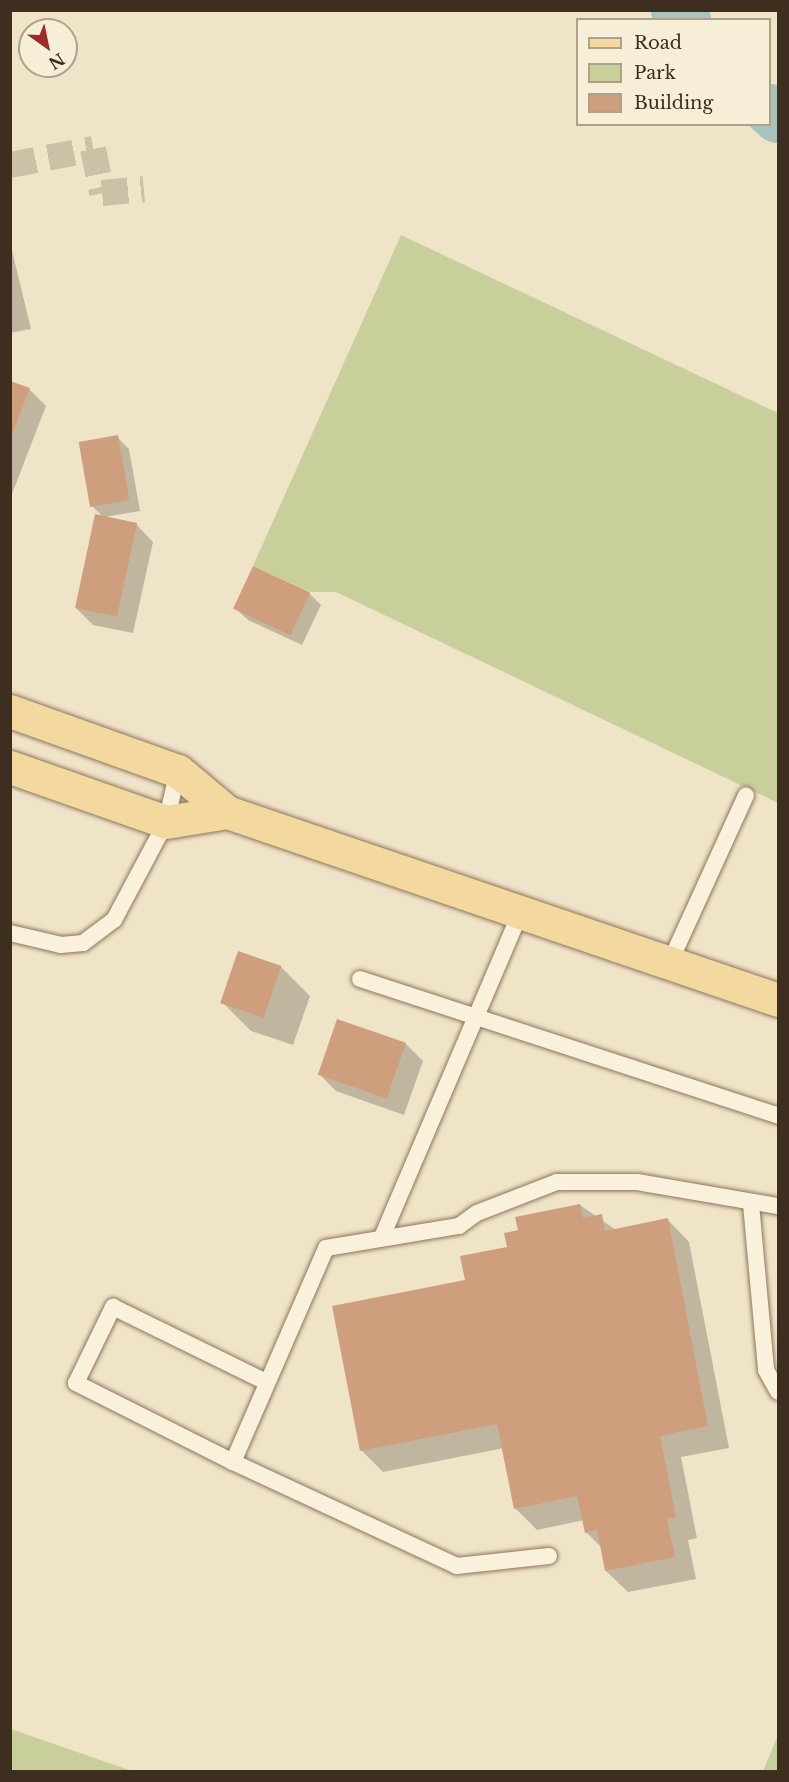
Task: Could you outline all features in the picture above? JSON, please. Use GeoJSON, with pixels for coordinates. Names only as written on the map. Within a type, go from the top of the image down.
{"type":"FeatureCollection","features":[{"type":"Feature","properties":{"kind":"main road"},"geometry":{"type":"LineString","coordinates":[[10,711],[178,771],[227,812],[520,914],[670,962],[778,1000]]}},
{"type":"Feature","properties":{"kind":"main road"},"geometry":{"type":"LineString","coordinates":[[10,767],[166,822],[227,812]]}},
{"type":"Feature","properties":{"kind":"lane"},"geometry":{"type":"LineString","coordinates":[[10,933],[61,945],[83,943],[114,920],[166,822],[178,771]]}},
{"type":"Feature","properties":{"kind":"lane"},"geometry":{"type":"LineString","coordinates":[[670,962],[746,795]]}},
{"type":"Feature","properties":{"kind":"lane"},"geometry":{"type":"LineString","coordinates":[[382,1237],[520,914]]}},
{"type":"Feature","properties":{"kind":"lane"},"geometry":{"type":"LineString","coordinates":[[360,979],[477,1015],[778,1116]]}},
{"type":"Feature","properties":{"kind":"lane"},"geometry":{"type":"LineString","coordinates":[[233,1462],[326,1248],[459,1226],[477,1213],[557,1182],[637,1182],[751,1204],[778,1206]]}},
{"type":"Feature","properties":{"kind":"lane"},"geometry":{"type":"LineString","coordinates":[[751,1204],[766,1370],[778,1392]]}},
{"type":"Feature","properties":{"kind":"lane"},"geometry":{"type":"LineString","coordinates":[[266,1382],[113,1307],[76,1383],[233,1462],[457,1566],[549,1556]]}},
{"type":"Feature","properties":{"kind":"green space"},"geometry":{"type":"Polygon","coordinates":[[[401,235],[778,413],[778,803],[336,592],[310,592],[253,566],[401,235]]]}},
{"type":"Feature","properties":{"kind":"green space"},"geometry":{"type":"Polygon","coordinates":[[[11,1729],[132,1771],[11,1771],[11,1729]]]}},
{"type":"Feature","properties":{"kind":"green space"},"geometry":{"type":"Polygon","coordinates":[[[778,1735],[778,1771],[763,1771],[778,1735]]]}},
{"type":"Feature","properties":{"kind":"building"},"geometry":{"type":"Polygon","coordinates":[[[10,381],[30,388],[11,437],[10,437],[10,381]]]}},
{"type":"Feature","properties":{"kind":"building"},"geometry":{"type":"Polygon","coordinates":[[[118,435],[129,500],[90,507],[79,442],[118,435]]]}},
{"type":"Feature","properties":{"kind":"building"},"geometry":{"type":"Polygon","coordinates":[[[95,514],[137,523],[117,617],[75,608],[95,514]]]}},
{"type":"Feature","properties":{"kind":"building"},"geometry":{"type":"Polygon","coordinates":[[[253,566],[310,593],[290,635],[233,609],[253,566]]]}},
{"type":"Feature","properties":{"kind":"building"},"geometry":{"type":"Polygon","coordinates":[[[238,951],[281,966],[264,1018],[220,1003],[238,951]]]}},
{"type":"Feature","properties":{"kind":"building"},"geometry":{"type":"Polygon","coordinates":[[[337,1019],[406,1043],[387,1099],[318,1075],[337,1019]]]}},
{"type":"Feature","properties":{"kind":"building"},"geometry":{"type":"Polygon","coordinates":[[[580,1204],[583,1218],[602,1214],[605,1231],[668,1218],[708,1426],[660,1436],[676,1517],[667,1518],[675,1557],[605,1571],[597,1530],[585,1533],[577,1496],[514,1509],[497,1424],[360,1451],[332,1306],[465,1280],[460,1256],[507,1247],[504,1233],[518,1230],[515,1217],[580,1204]]]}},
{"type":"Feature","properties":{"kind":"waterway"},"geometry":{"type":"LineString","coordinates":[[677,10],[683,18]]}},
{"type":"Feature","properties":{"kind":"waterway"},"geometry":{"type":"LineString","coordinates":[[771,111],[778,117]]}},
{"type":"Feature","properties":{"kind":"tunnel"},"geometry":{"type":"LineString","coordinates":[[10,165],[93,149],[102,193],[144,189]]}}]}
